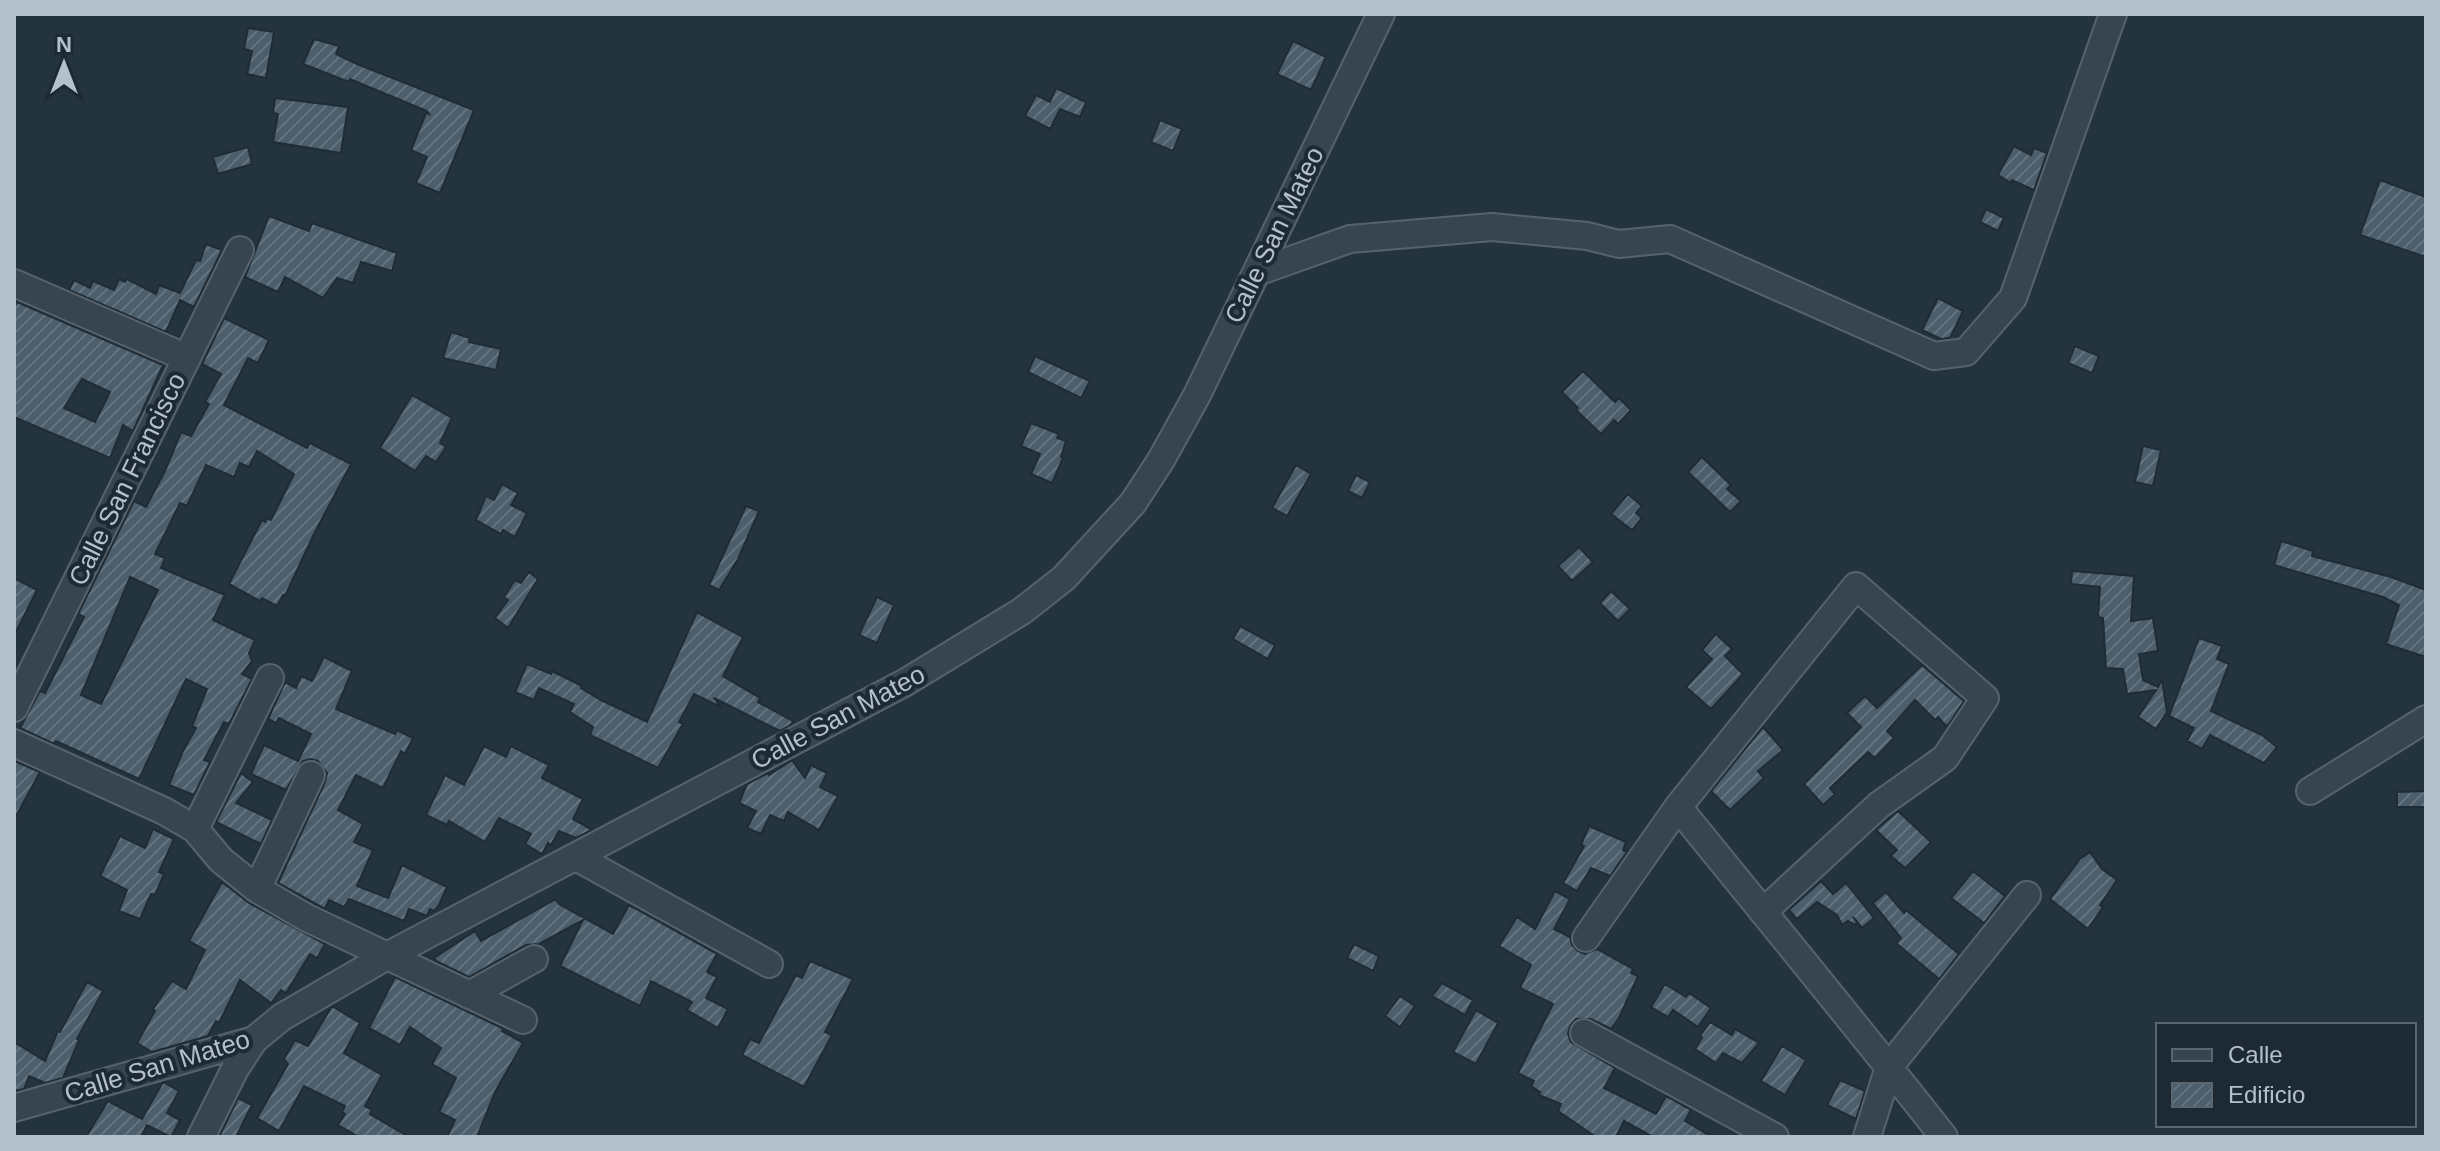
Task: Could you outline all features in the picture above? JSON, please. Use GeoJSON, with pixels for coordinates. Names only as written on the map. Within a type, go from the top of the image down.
{"type":"FeatureCollection","features":[{"type":"Feature","properties":{"kind":"street","name":"Calle San Mateo"},"geometry":{"type":"LineString","coordinates":[[14,1108],[254,1040],[282,1017],[385,957],[906,682],[1022,611],[1064,578],[1133,503],[1161,460],[1197,395],[1381,14]]}},
{"type":"Feature","properties":{"kind":"street"},"geometry":{"type":"LineString","coordinates":[[1257,272],[1350,239],[1492,227],[1587,236],[1619,244],[1670,239],[1934,356],[1966,352],[2013,298],[2113,14]]}},
{"type":"Feature","properties":{"kind":"street","name":"Calle San Francisco"},"geometry":{"type":"LineString","coordinates":[[14,708],[240,250]]}},
{"type":"Feature","properties":{"kind":"street"},"geometry":{"type":"LineString","coordinates":[[14,283],[187,358]]}},
{"type":"Feature","properties":{"kind":"street"},"geometry":{"type":"LineString","coordinates":[[1586,938],[1678,807],[1856,586],[1985,698],[1945,758],[1879,805],[1763,912]]}},
{"type":"Feature","properties":{"kind":"street"},"geometry":{"type":"LineString","coordinates":[[195,829],[270,678]]}},
{"type":"Feature","properties":{"kind":"street"},"geometry":{"type":"LineString","coordinates":[[2310,791],[2426,719]]}},
{"type":"Feature","properties":{"kind":"street"},"geometry":{"type":"LineString","coordinates":[[14,743],[164,811],[195,829],[221,860],[257,889],[307,918],[523,1020]]}},
{"type":"Feature","properties":{"kind":"street"},"geometry":{"type":"LineString","coordinates":[[257,889],[311,775]]}},
{"type":"Feature","properties":{"kind":"street"},"geometry":{"type":"LineString","coordinates":[[1678,807],[1944,1137]]}},
{"type":"Feature","properties":{"kind":"street"},"geometry":{"type":"LineString","coordinates":[[576,857],[769,964]]}},
{"type":"Feature","properties":{"kind":"street"},"geometry":{"type":"LineString","coordinates":[[1867,1137],[1889,1067],[2027,895]]}},
{"type":"Feature","properties":{"kind":"street"},"geometry":{"type":"LineString","coordinates":[[469,995],[534,959]]}},
{"type":"Feature","properties":{"kind":"street"},"geometry":{"type":"LineString","coordinates":[[1584,1033],[1775,1137]]}},
{"type":"Feature","properties":{"kind":"street"},"geometry":{"type":"LineString","coordinates":[[201,1137],[235,1069],[254,1040]]}},
{"type":"Feature","properties":{"kind":"building"},"geometry":{"type":"Polygon","coordinates":[[[248,28],[274,32],[266,78],[247,74],[252,51],[244,49],[248,28]]]}},
{"type":"Feature","properties":{"kind":"building"},"geometry":{"type":"Polygon","coordinates":[[[314,39],[339,46],[336,54],[357,64],[474,110],[440,193],[416,183],[427,157],[411,150],[426,113],[429,114],[427,111],[350,79],[349,82],[303,64],[314,39]]]}},
{"type":"Feature","properties":{"kind":"building"},"geometry":{"type":"Polygon","coordinates":[[[1293,41],[1326,57],[1311,90],[1277,74],[1293,41]]]}},
{"type":"Feature","properties":{"kind":"building"},"geometry":{"type":"Polygon","coordinates":[[[1056,88],[1086,102],[1080,117],[1060,109],[1050,129],[1025,116],[1036,95],[1050,102],[1056,88]]]}},
{"type":"Feature","properties":{"kind":"building"},"geometry":{"type":"Polygon","coordinates":[[[275,98],[348,107],[341,153],[273,142],[278,114],[273,113],[275,98]]]}},
{"type":"Feature","properties":{"kind":"building"},"geometry":{"type":"Polygon","coordinates":[[[1160,120],[1182,129],[1173,151],[1151,142],[1160,120]]]}},
{"type":"Feature","properties":{"kind":"building"},"geometry":{"type":"Polygon","coordinates":[[[2014,146],[2031,155],[2034,148],[2047,153],[2034,190],[1998,175],[2014,146]]]}},
{"type":"Feature","properties":{"kind":"building"},"geometry":{"type":"Polygon","coordinates":[[[248,147],[252,164],[218,174],[213,157],[248,147]]]}},
{"type":"Feature","properties":{"kind":"building"},"geometry":{"type":"Polygon","coordinates":[[[2380,180],[2426,197],[2426,257],[2360,235],[2380,180]]]}},
{"type":"Feature","properties":{"kind":"building"},"geometry":{"type":"Polygon","coordinates":[[[1986,209],[2004,218],[1998,231],[1980,222],[1986,209]]]}},
{"type":"Feature","properties":{"kind":"building"},"geometry":{"type":"Polygon","coordinates":[[[269,216],[309,231],[312,223],[397,253],[392,271],[361,262],[353,283],[337,278],[323,298],[285,277],[278,292],[245,277],[269,216]]]}},
{"type":"Feature","properties":{"kind":"building"},"geometry":{"type":"Polygon","coordinates":[[[206,244],[222,250],[194,307],[180,300],[166,332],[69,290],[74,280],[90,288],[93,281],[114,290],[119,279],[125,282],[127,279],[156,294],[159,285],[180,293],[196,260],[200,261],[206,244]]]}},
{"type":"Feature","properties":{"kind":"building"},"geometry":{"type":"Polygon","coordinates":[[[1938,298],[1963,311],[1950,338],[1941,339],[1922,330],[1938,298]]]}},
{"type":"Feature","properties":{"kind":"building"},"geometry":{"type":"Polygon","coordinates":[[[17,302],[163,365],[133,431],[123,425],[110,458],[14,417],[14,307],[17,302]],[[82,379],[64,408],[95,422],[110,392],[82,379]]]}},
{"type":"Feature","properties":{"kind":"building"},"geometry":{"type":"Polygon","coordinates":[[[224,318],[269,340],[258,363],[248,358],[224,405],[307,448],[310,443],[351,464],[285,596],[277,606],[262,598],[260,601],[229,584],[262,520],[271,520],[294,474],[257,451],[249,467],[240,463],[234,477],[206,465],[187,506],[180,503],[155,554],[165,558],[161,568],[225,595],[213,620],[255,640],[249,653],[252,661],[242,674],[252,679],[229,724],[224,722],[204,760],[210,762],[194,795],[169,785],[196,728],[192,726],[207,689],[186,679],[139,779],[20,728],[40,691],[45,693],[84,617],[78,614],[134,501],[146,507],[181,432],[191,436],[209,404],[205,402],[221,374],[202,364],[224,318]],[[130,577],[81,695],[101,704],[158,590],[130,577]]]}},
{"type":"Feature","properties":{"kind":"building"},"geometry":{"type":"Polygon","coordinates":[[[451,332],[470,338],[469,342],[501,349],[496,370],[443,358],[451,332]]]}},
{"type":"Feature","properties":{"kind":"building"},"geometry":{"type":"Polygon","coordinates":[[[2075,346],[2099,356],[2092,373],[2068,363],[2075,346]]]}},
{"type":"Feature","properties":{"kind":"building"},"geometry":{"type":"Polygon","coordinates":[[[1035,356],[1090,381],[1081,398],[1028,372],[1035,356]]]}},
{"type":"Feature","properties":{"kind":"building"},"geometry":{"type":"Polygon","coordinates":[[[1583,371],[1615,402],[1619,398],[1631,410],[1618,424],[1614,420],[1601,434],[1562,392],[1583,371]]]}},
{"type":"Feature","properties":{"kind":"building"},"geometry":{"type":"Polygon","coordinates":[[[412,395],[452,418],[440,443],[446,447],[436,462],[426,456],[415,471],[380,448],[412,395]]]}},
{"type":"Feature","properties":{"kind":"building"},"geometry":{"type":"Polygon","coordinates":[[[1031,423],[1059,434],[1057,438],[1066,441],[1063,458],[1052,483],[1031,474],[1040,454],[1021,446],[1031,423]]]}},
{"type":"Feature","properties":{"kind":"building"},"geometry":{"type":"Polygon","coordinates":[[[2143,446],[2161,450],[2153,486],[2135,482],[2143,446]]]}},
{"type":"Feature","properties":{"kind":"building"},"geometry":{"type":"Polygon","coordinates":[[[1702,457],[1731,485],[1727,489],[1741,501],[1730,512],[1688,472],[1702,457]]]}},
{"type":"Feature","properties":{"kind":"building"},"geometry":{"type":"Polygon","coordinates":[[[1296,465],[1311,474],[1287,516],[1272,508],[1296,465]]]}},
{"type":"Feature","properties":{"kind":"building"},"geometry":{"type":"Polygon","coordinates":[[[1356,475],[1370,482],[1362,498],[1348,491],[1356,475]]]}},
{"type":"Feature","properties":{"kind":"building"},"geometry":{"type":"Polygon","coordinates":[[[502,484],[518,493],[511,505],[527,513],[515,537],[503,530],[501,534],[476,520],[486,496],[494,500],[502,484]]]}},
{"type":"Feature","properties":{"kind":"building"},"geometry":{"type":"Polygon","coordinates":[[[1628,494],[1642,506],[1636,513],[1642,518],[1632,530],[1611,514],[1628,494]]]}},
{"type":"Feature","properties":{"kind":"building"},"geometry":{"type":"Polygon","coordinates":[[[746,506],[759,511],[738,559],[719,590],[709,585],[746,506]]]}},
{"type":"Feature","properties":{"kind":"building"},"geometry":{"type":"Polygon","coordinates":[[[2281,541],[2313,551],[2312,556],[2391,577],[2426,590],[2426,657],[2386,644],[2399,605],[2383,597],[2274,565],[2281,541]]]}},
{"type":"Feature","properties":{"kind":"building"},"geometry":{"type":"Polygon","coordinates":[[[1579,547],[1593,562],[1572,581],[1558,566],[1579,547]]]}},
{"type":"Feature","properties":{"kind":"building"},"geometry":{"type":"Polygon","coordinates":[[[2072,571],[2134,576],[2131,621],[2153,618],[2158,651],[2139,654],[2143,680],[2158,687],[2162,680],[2167,712],[2156,729],[2138,717],[2156,690],[2127,694],[2123,669],[2106,668],[2103,618],[2098,617],[2100,587],[2071,584],[2072,571]]]}},
{"type":"Feature","properties":{"kind":"building"},"geometry":{"type":"Polygon","coordinates":[[[529,572],[538,579],[508,628],[495,618],[508,600],[504,597],[515,580],[521,583],[529,572]]]}},
{"type":"Feature","properties":{"kind":"building"},"geometry":{"type":"Polygon","coordinates":[[[14,578],[37,590],[14,636],[14,578]]]}},
{"type":"Feature","properties":{"kind":"building"},"geometry":{"type":"Polygon","coordinates":[[[1611,591],[1630,609],[1618,621],[1600,603],[1611,591]]]}},
{"type":"Feature","properties":{"kind":"building"},"geometry":{"type":"Polygon","coordinates":[[[877,597],[894,605],[877,643],[859,635],[877,597]]]}},
{"type":"Feature","properties":{"kind":"building"},"geometry":{"type":"Polygon","coordinates":[[[697,612],[743,637],[723,676],[760,698],[758,702],[793,721],[791,725],[780,731],[714,698],[721,707],[694,694],[679,722],[683,724],[658,768],[590,735],[593,727],[570,712],[574,704],[539,688],[534,700],[515,692],[527,664],[551,674],[552,671],[647,722],[697,612]]]}},
{"type":"Feature","properties":{"kind":"building"},"geometry":{"type":"Polygon","coordinates":[[[1240,626],[1275,645],[1268,659],[1233,639],[1240,626]]]}},
{"type":"Feature","properties":{"kind":"building"},"geometry":{"type":"Polygon","coordinates":[[[1716,634],[1732,649],[1725,656],[1743,674],[1711,709],[1686,687],[1712,659],[1702,650],[1716,634]]]}},
{"type":"Feature","properties":{"kind":"building"},"geometry":{"type":"Polygon","coordinates":[[[2199,638],[2222,646],[2217,659],[2229,664],[2211,711],[2262,735],[2277,747],[2264,763],[2210,735],[2202,749],[2187,741],[2194,728],[2169,716],[2199,638]]]}},
{"type":"Feature","properties":{"kind":"building"},"geometry":{"type":"Polygon","coordinates":[[[324,657],[352,671],[336,709],[395,734],[397,730],[413,738],[405,754],[401,751],[383,788],[356,775],[338,810],[363,824],[354,842],[373,850],[357,886],[388,898],[402,865],[447,887],[439,905],[434,911],[430,909],[427,916],[409,909],[404,921],[349,899],[344,907],[329,900],[325,909],[278,883],[327,773],[318,761],[303,761],[286,790],[251,774],[264,745],[298,761],[311,734],[279,718],[276,723],[268,719],[285,682],[296,688],[301,676],[312,681],[324,657]]]}},
{"type":"Feature","properties":{"kind":"building"},"geometry":{"type":"Polygon","coordinates":[[[1922,665],[1964,701],[1949,724],[1946,726],[1938,717],[1935,720],[1915,700],[1887,731],[1894,738],[1875,758],[1868,752],[1830,788],[1835,794],[1823,805],[1804,784],[1861,727],[1847,713],[1865,696],[1877,708],[1922,665]]]}},
{"type":"Feature","properties":{"kind":"building"},"geometry":{"type":"Polygon","coordinates":[[[1763,727],[1783,750],[1758,771],[1764,778],[1730,810],[1711,791],[1763,727]]]}},
{"type":"Feature","properties":{"kind":"building"},"geometry":{"type":"Polygon","coordinates":[[[484,746],[506,757],[511,746],[549,765],[542,778],[583,799],[573,819],[592,830],[576,838],[559,831],[542,854],[525,844],[531,834],[499,818],[485,842],[449,821],[447,825],[426,815],[445,775],[464,785],[484,746]]]}},
{"type":"Feature","properties":{"kind":"building"},"geometry":{"type":"Polygon","coordinates":[[[792,760],[805,778],[811,765],[827,773],[820,787],[838,796],[819,830],[788,812],[784,821],[770,815],[761,834],[747,828],[756,811],[739,803],[747,784],[769,775],[792,760]]]}},
{"type":"Feature","properties":{"kind":"building"},"geometry":{"type":"Polygon","coordinates":[[[14,761],[40,772],[14,820],[14,761]]]}},
{"type":"Feature","properties":{"kind":"building"},"geometry":{"type":"Polygon","coordinates":[[[241,773],[253,782],[236,803],[272,820],[261,844],[216,822],[241,773]]]}},
{"type":"Feature","properties":{"kind":"building"},"geometry":{"type":"Polygon","coordinates":[[[2426,791],[2426,807],[2397,807],[2397,792],[2426,791]]]}},
{"type":"Feature","properties":{"kind":"building"},"geometry":{"type":"Polygon","coordinates":[[[1898,811],[1931,842],[1905,868],[1891,856],[1897,850],[1876,830],[1898,811]]]}},
{"type":"Feature","properties":{"kind":"building"},"geometry":{"type":"Polygon","coordinates":[[[1589,826],[1626,842],[1623,850],[1627,852],[1610,876],[1591,868],[1577,891],[1563,883],[1584,846],[1581,845],[1589,826]]]}},
{"type":"Feature","properties":{"kind":"building"},"geometry":{"type":"Polygon","coordinates":[[[153,829],[174,839],[159,872],[164,874],[140,919],[119,911],[127,890],[100,876],[120,836],[145,848],[153,829]]]}},
{"type":"Feature","properties":{"kind":"building"},"geometry":{"type":"Polygon","coordinates":[[[2090,852],[2102,869],[2117,880],[2088,929],[2050,899],[2080,859],[2090,852]]]}},
{"type":"Feature","properties":{"kind":"building"},"geometry":{"type":"Polygon","coordinates":[[[1973,871],[2005,896],[1984,923],[1951,898],[1973,871]]]}},
{"type":"Feature","properties":{"kind":"building"},"geometry":{"type":"Polygon","coordinates":[[[1821,881],[1833,894],[1846,883],[1874,918],[1862,928],[1853,917],[1857,922],[1855,925],[1848,921],[1842,925],[1837,915],[1817,902],[1797,919],[1789,910],[1821,881]]]}},
{"type":"Feature","properties":{"kind":"building"},"geometry":{"type":"Polygon","coordinates":[[[222,882],[249,903],[325,944],[317,958],[310,954],[286,993],[281,990],[271,1003],[240,980],[219,1023],[216,1021],[208,1036],[152,1052],[137,1043],[155,1011],[153,1009],[172,981],[186,989],[205,950],[189,941],[222,882]]]}},
{"type":"Feature","properties":{"kind":"building"},"geometry":{"type":"Polygon","coordinates":[[[1555,891],[1570,899],[1554,929],[1570,937],[1578,951],[1585,954],[1597,949],[1633,969],[1631,973],[1638,976],[1611,1029],[1591,1019],[1576,1019],[1568,1034],[1571,1042],[1615,1068],[1604,1088],[1656,1114],[1666,1096],[1691,1110],[1685,1121],[1712,1137],[1653,1137],[1624,1121],[1616,1137],[1596,1137],[1558,1111],[1561,1104],[1539,1095],[1540,1092],[1531,1086],[1534,1081],[1518,1073],[1553,1004],[1520,988],[1531,965],[1499,946],[1517,917],[1535,929],[1555,891]]]}},
{"type":"Feature","properties":{"kind":"building"},"geometry":{"type":"Polygon","coordinates":[[[1886,892],[1904,913],[1906,910],[1959,954],[1939,979],[1896,943],[1901,938],[1873,903],[1886,892]]]}},
{"type":"Feature","properties":{"kind":"building"},"geometry":{"type":"Polygon","coordinates":[[[556,899],[559,904],[613,934],[629,905],[717,954],[707,972],[717,977],[706,998],[728,1009],[718,1028],[687,1010],[692,1002],[651,981],[640,1006],[560,966],[583,920],[539,944],[526,945],[469,977],[434,958],[475,931],[481,941],[556,899]]]}},
{"type":"Feature","properties":{"kind":"building"},"geometry":{"type":"Polygon","coordinates":[[[1354,944],[1379,956],[1373,971],[1347,958],[1354,944]]]}},
{"type":"Feature","properties":{"kind":"building"},"geometry":{"type":"Polygon","coordinates":[[[810,961],[853,979],[825,1032],[832,1035],[804,1087],[742,1055],[750,1039],[759,1043],[796,975],[802,978],[810,961]]]}},
{"type":"Feature","properties":{"kind":"building"},"geometry":{"type":"Polygon","coordinates":[[[395,977],[504,1029],[502,1031],[523,1043],[495,1092],[477,1137],[447,1137],[455,1120],[439,1112],[456,1078],[432,1064],[441,1048],[410,1027],[400,1045],[369,1028],[395,977]]]}},
{"type":"Feature","properties":{"kind":"building"},"geometry":{"type":"Polygon","coordinates":[[[87,982],[103,991],[77,1039],[63,1078],[45,1083],[29,1076],[24,1089],[14,1091],[14,1042],[45,1061],[58,1031],[87,982]]]}},
{"type":"Feature","properties":{"kind":"building"},"geometry":{"type":"Polygon","coordinates":[[[1442,983],[1473,1000],[1465,1015],[1432,996],[1442,983]]]}},
{"type":"Feature","properties":{"kind":"building"},"geometry":{"type":"Polygon","coordinates":[[[1665,984],[1686,997],[1689,993],[1711,1008],[1698,1027],[1673,1010],[1668,1017],[1651,1007],[1665,984]]]}},
{"type":"Feature","properties":{"kind":"building"},"geometry":{"type":"Polygon","coordinates":[[[1400,996],[1415,1006],[1400,1027],[1385,1016],[1400,996]]]}},
{"type":"Feature","properties":{"kind":"building"},"geometry":{"type":"Polygon","coordinates":[[[332,1006],[360,1023],[344,1053],[382,1075],[365,1106],[372,1110],[370,1114],[409,1137],[359,1137],[338,1125],[345,1114],[342,1112],[345,1106],[304,1086],[279,1131],[257,1118],[288,1064],[284,1059],[295,1040],[308,1046],[332,1006]]]}},
{"type":"Feature","properties":{"kind":"building"},"geometry":{"type":"Polygon","coordinates":[[[1476,1010],[1498,1023],[1476,1064],[1453,1052],[1476,1010]]]}},
{"type":"Feature","properties":{"kind":"building"},"geometry":{"type":"Polygon","coordinates":[[[1710,1022],[1732,1035],[1735,1029],[1759,1043],[1742,1063],[1723,1053],[1716,1063],[1695,1049],[1710,1022]]]}},
{"type":"Feature","properties":{"kind":"building"},"geometry":{"type":"Polygon","coordinates":[[[1782,1046],[1806,1060],[1785,1095],[1761,1081],[1782,1046]]]}},
{"type":"Feature","properties":{"kind":"building"},"geometry":{"type":"Polygon","coordinates":[[[1840,1080],[1865,1091],[1856,1119],[1827,1105],[1840,1080]]]}},
{"type":"Feature","properties":{"kind":"building"},"geometry":{"type":"Polygon","coordinates":[[[163,1082],[179,1091],[167,1113],[180,1120],[171,1137],[147,1125],[141,1137],[86,1137],[108,1101],[142,1119],[163,1082]]]}},
{"type":"Feature","properties":{"kind":"building"},"geometry":{"type":"Polygon","coordinates":[[[238,1098],[252,1105],[236,1137],[219,1137],[238,1098]]]}}]}
